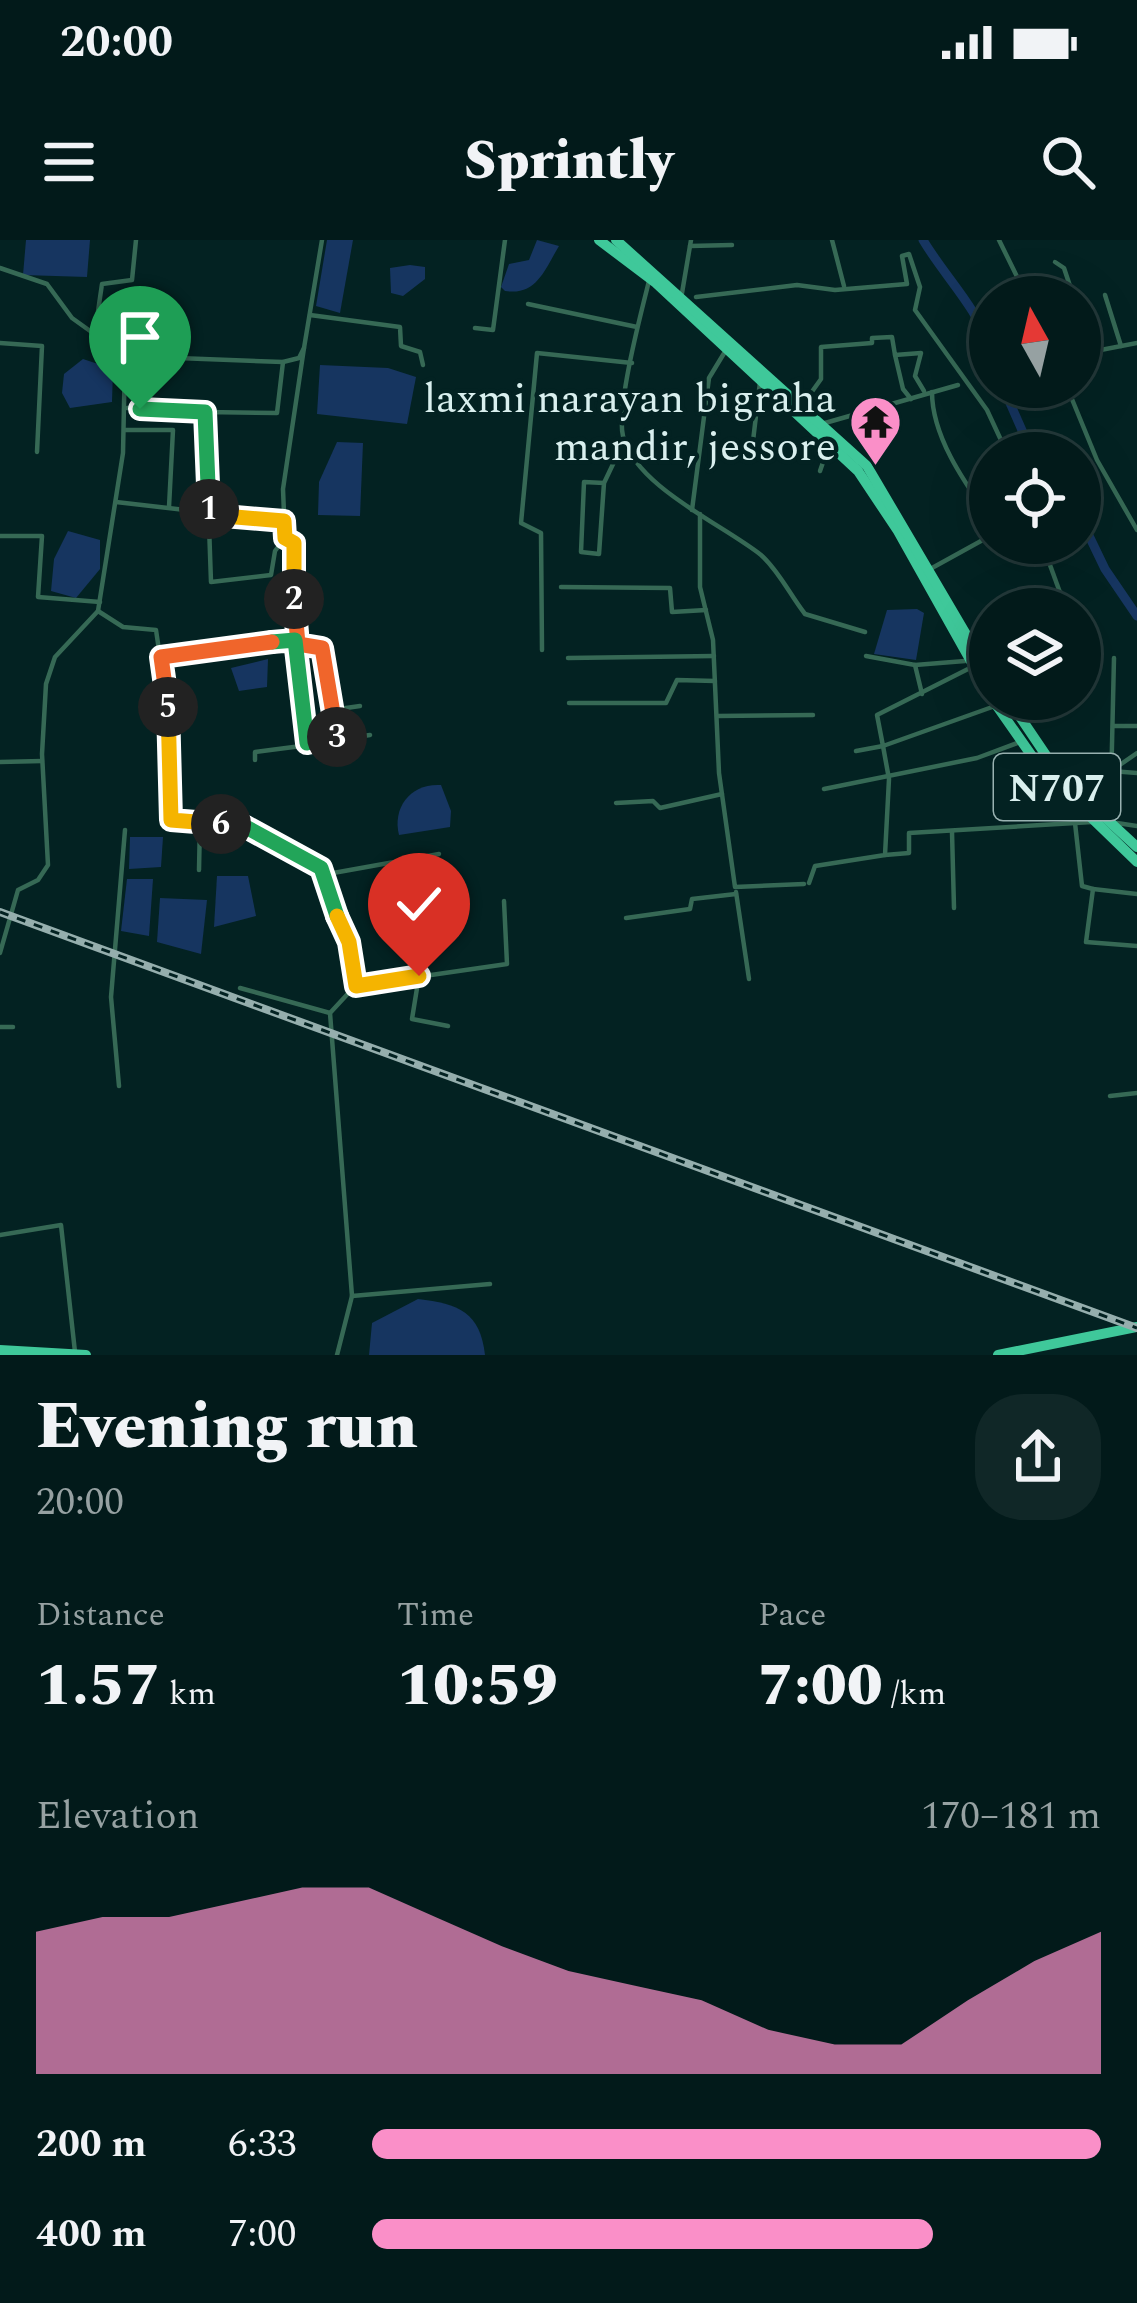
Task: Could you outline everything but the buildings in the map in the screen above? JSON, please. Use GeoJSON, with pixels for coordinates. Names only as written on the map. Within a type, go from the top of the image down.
{"type":"FeatureCollection","features":[{"type":"Feature","properties":{"kind":"highway","name":"N707"},"geometry":{"type":"LineString","coordinates":[[598,240],[679,299],[726,350],[829,445],[881,503],[968,664]]}},
{"type":"Feature","properties":{"kind":"highway","name":"N707"},"geometry":{"type":"LineString","coordinates":[[616,240],[875,476],[931,569],[969,645]]}},
{"type":"Feature","properties":{"kind":"highway","name":"N707"},"geometry":{"type":"LineString","coordinates":[[1008,720],[1020,742],[1098,819],[1137,847]]}},
{"type":"Feature","properties":{"kind":"highway","name":"N707"},"geometry":{"type":"LineString","coordinates":[[1014,720],[1137,862]]}},
{"type":"Feature","properties":{"kind":"highway"},"geometry":{"type":"LineString","coordinates":[[998,1355],[1137,1327]]}},
{"type":"Feature","properties":{"kind":"highway"},"geometry":{"type":"LineString","coordinates":[[0,1351],[80,1353]]}},
{"type":"Feature","properties":{"kind":"street"},"geometry":{"type":"LineString","coordinates":[[95,332],[102,284],[132,280],[136,240]]}},
{"type":"Feature","properties":{"kind":"street"},"geometry":{"type":"LineString","coordinates":[[205,412],[211,582],[272,575],[275,550],[285,538],[283,489],[322,240]]}},
{"type":"Feature","properties":{"kind":"street"},"geometry":{"type":"LineString","coordinates":[[475,328],[493,330],[505,240]]}},
{"type":"Feature","properties":{"kind":"street"},"geometry":{"type":"LineString","coordinates":[[832,240],[844,286]]}},
{"type":"Feature","properties":{"kind":"street"},"geometry":{"type":"LineString","coordinates":[[999,240],[1017,276]]}},
{"type":"Feature","properties":{"kind":"street"},"geometry":{"type":"LineString","coordinates":[[679,299],[691,243],[732,245]]}},
{"type":"Feature","properties":{"kind":"street"},"geometry":{"type":"LineString","coordinates":[[695,297],[797,286],[835,290],[907,284],[902,256],[909,254],[920,287],[915,310],[987,410],[997,432]]}},
{"type":"Feature","properties":{"kind":"street"},"geometry":{"type":"LineString","coordinates":[[1054,262],[1067,276]]}},
{"type":"Feature","properties":{"kind":"street"},"geometry":{"type":"LineString","coordinates":[[0,268],[47,284],[72,318],[125,356],[283,362],[298,358],[304,348]]}},
{"type":"Feature","properties":{"kind":"street"},"geometry":{"type":"LineString","coordinates":[[604,483],[584,482],[581,552],[598,554],[604,483],[625,441],[632,363],[650,278]]}},
{"type":"Feature","properties":{"kind":"street"},"geometry":{"type":"LineString","coordinates":[[1106,296],[1121,346]]}},
{"type":"Feature","properties":{"kind":"street"},"geometry":{"type":"LineString","coordinates":[[528,304],[638,327]]}},
{"type":"Feature","properties":{"kind":"street"},"geometry":{"type":"LineString","coordinates":[[310,315],[400,327],[400,346],[412,346],[423,365]]}},
{"type":"Feature","properties":{"kind":"street"},"geometry":{"type":"LineString","coordinates":[[801,406],[821,379],[821,347],[892,337],[903,389],[912,400]]}},
{"type":"Feature","properties":{"kind":"street"},"geometry":{"type":"LineString","coordinates":[[0,343],[42,346],[37,452]]}},
{"type":"Feature","properties":{"kind":"street"},"geometry":{"type":"LineString","coordinates":[[1101,350],[1137,343]]}},
{"type":"Feature","properties":{"kind":"street"},"geometry":{"type":"LineString","coordinates":[[692,510],[709,378],[726,350]]}},
{"type":"Feature","properties":{"kind":"street"},"geometry":{"type":"LineString","coordinates":[[542,650],[541,532],[521,523],[536,353],[632,363]]}},
{"type":"Feature","properties":{"kind":"street"},"geometry":{"type":"LineString","coordinates":[[895,355],[921,353],[915,376],[928,391],[952,462],[969,482]]}},
{"type":"Feature","properties":{"kind":"street"},"geometry":{"type":"LineString","coordinates":[[0,953],[18,890],[38,880],[48,866],[42,761],[51,667],[98,611],[125,430],[125,356]]}},
{"type":"Feature","properties":{"kind":"street"},"geometry":{"type":"LineString","coordinates":[[126,408],[277,413],[283,362]]}},
{"type":"Feature","properties":{"kind":"street"},"geometry":{"type":"LineString","coordinates":[[753,441],[760,382]]}},
{"type":"Feature","properties":{"kind":"street"},"geometry":{"type":"LineString","coordinates":[[819,424],[958,385]]}},
{"type":"Feature","properties":{"kind":"street"},"geometry":{"type":"LineString","coordinates":[[1076,408],[1097,460],[1137,530]]}},
{"type":"Feature","properties":{"kind":"street"},"geometry":{"type":"LineString","coordinates":[[125,430],[173,430],[169,507]]}},
{"type":"Feature","properties":{"kind":"street"},"geometry":{"type":"LineString","coordinates":[[625,441],[669,496],[773,566],[805,614],[865,632]]}},
{"type":"Feature","properties":{"kind":"street"},"geometry":{"type":"LineString","coordinates":[[820,471],[829,445]]}},
{"type":"Feature","properties":{"kind":"street"},"geometry":{"type":"LineString","coordinates":[[116,502],[284,521]]}},
{"type":"Feature","properties":{"kind":"street"},"geometry":{"type":"LineString","coordinates":[[700,514],[722,794],[749,979]]}},
{"type":"Feature","properties":{"kind":"street"},"geometry":{"type":"LineString","coordinates":[[0,536],[42,536],[38,597],[100,602]]}},
{"type":"Feature","properties":{"kind":"street"},"geometry":{"type":"LineString","coordinates":[[285,538],[294,543],[298,644],[322,648],[340,755]]}},
{"type":"Feature","properties":{"kind":"street"},"geometry":{"type":"LineString","coordinates":[[931,569],[969,548]]}},
{"type":"Feature","properties":{"kind":"street"},"geometry":{"type":"LineString","coordinates":[[561,587],[670,588],[672,612],[706,610]]}},
{"type":"Feature","properties":{"kind":"street"},"geometry":{"type":"LineString","coordinates":[[98,611],[123,627],[156,630],[170,718],[171,820],[244,826],[321,868],[349,942],[356,986]]}},
{"type":"Feature","properties":{"kind":"street"},"geometry":{"type":"LineString","coordinates":[[161,657],[295,639],[309,745]]}},
{"type":"Feature","properties":{"kind":"street"},"geometry":{"type":"LineString","coordinates":[[568,658],[714,656]]}},
{"type":"Feature","properties":{"kind":"street"},"geometry":{"type":"LineString","coordinates":[[866,656],[915,665],[968,664]]}},
{"type":"Feature","properties":{"kind":"street"},"geometry":{"type":"LineString","coordinates":[[1098,819],[1111,788],[1114,658]]}},
{"type":"Feature","properties":{"kind":"street"},"geometry":{"type":"LineString","coordinates":[[885,855],[889,779],[877,715],[922,694],[968,664]]}},
{"type":"Feature","properties":{"kind":"street"},"geometry":{"type":"LineString","coordinates":[[915,665],[922,694]]}},
{"type":"Feature","properties":{"kind":"street"},"geometry":{"type":"LineString","coordinates":[[569,703],[666,703],[677,680],[715,681]]}},
{"type":"Feature","properties":{"kind":"street"},"geometry":{"type":"LineString","coordinates":[[332,710],[360,706]]}},
{"type":"Feature","properties":{"kind":"street"},"geometry":{"type":"LineString","coordinates":[[856,751],[883,746],[969,711]]}},
{"type":"Feature","properties":{"kind":"street"},"geometry":{"type":"LineString","coordinates":[[717,716],[813,716]]}},
{"type":"Feature","properties":{"kind":"street"},"geometry":{"type":"LineString","coordinates":[[1112,726],[1137,726]]}},
{"type":"Feature","properties":{"kind":"street"},"geometry":{"type":"LineString","coordinates":[[255,760],[256,752],[370,735]]}},
{"type":"Feature","properties":{"kind":"street"},"geometry":{"type":"LineString","coordinates":[[824,789],[889,779],[1020,742]]}},
{"type":"Feature","properties":{"kind":"street"},"geometry":{"type":"LineString","coordinates":[[1111,771],[1137,753]]}},
{"type":"Feature","properties":{"kind":"street"},"geometry":{"type":"LineString","coordinates":[[0,762],[42,761]]}},
{"type":"Feature","properties":{"kind":"street"},"geometry":{"type":"LineString","coordinates":[[1111,771],[1137,773]]}},
{"type":"Feature","properties":{"kind":"street"},"geometry":{"type":"LineString","coordinates":[[616,803],[653,802],[660,808],[722,794]]}},
{"type":"Feature","properties":{"kind":"street"},"geometry":{"type":"LineString","coordinates":[[626,918],[690,909],[692,899],[736,890],[806,884],[815,866],[909,853],[909,832],[1098,819],[1137,826]]}},
{"type":"Feature","properties":{"kind":"street"},"geometry":{"type":"LineString","coordinates":[[199,870],[200,822]]}},
{"type":"Feature","properties":{"kind":"street"},"geometry":{"type":"LineString","coordinates":[[1076,823],[1082,886],[1137,895]]}},
{"type":"Feature","properties":{"kind":"street"},"geometry":{"type":"LineString","coordinates":[[119,1085],[111,997],[125,830]]}},
{"type":"Feature","properties":{"kind":"street"},"geometry":{"type":"LineString","coordinates":[[952,832],[954,908]]}},
{"type":"Feature","properties":{"kind":"street"},"geometry":{"type":"LineString","coordinates":[[322,875],[439,854]]}},
{"type":"Feature","properties":{"kind":"street"},"geometry":{"type":"LineString","coordinates":[[1093,889],[1086,942],[1137,946]]}},
{"type":"Feature","properties":{"kind":"street"},"geometry":{"type":"LineString","coordinates":[[337,1355],[352,1296],[330,1013],[356,986],[507,964],[504,901]]}},
{"type":"Feature","properties":{"kind":"street"},"geometry":{"type":"LineString","coordinates":[[419,976],[412,1019],[448,1026]]}},
{"type":"Feature","properties":{"kind":"street"},"geometry":{"type":"LineString","coordinates":[[240,988],[330,1013]]}},
{"type":"Feature","properties":{"kind":"street"},"geometry":{"type":"LineString","coordinates":[[0,1027],[13,1027]]}},
{"type":"Feature","properties":{"kind":"street"},"geometry":{"type":"LineString","coordinates":[[1110,1096],[1137,1093]]}},
{"type":"Feature","properties":{"kind":"street"},"geometry":{"type":"LineString","coordinates":[[0,1235],[61,1226],[80,1353]]}},
{"type":"Feature","properties":{"kind":"street"},"geometry":{"type":"LineString","coordinates":[[352,1296],[490,1284]]}},
{"type":"Feature","properties":{"kind":"water"},"geometry":{"type":"Polygon","coordinates":[[[26,240],[90,240],[87,277],[23,275],[26,240]]]}},
{"type":"Feature","properties":{"kind":"water"},"geometry":{"type":"Polygon","coordinates":[[[327,240],[353,240],[340,313],[316,306],[327,240]]]}},
{"type":"Feature","properties":{"kind":"water"},"geometry":{"type":"Polygon","coordinates":[[[537,240],[559,246],[544,272],[525,289],[505,291],[501,287],[509,264],[529,260],[537,240]]]}},
{"type":"Feature","properties":{"kind":"water"},"geometry":{"type":"Polygon","coordinates":[[[425,267],[425,279],[403,296],[391,293],[390,268],[425,267]]]}},
{"type":"Feature","properties":{"kind":"water"},"geometry":{"type":"Polygon","coordinates":[[[83,359],[113,369],[112,402],[70,408],[62,393],[64,374],[83,359]]]}},
{"type":"Feature","properties":{"kind":"water"},"geometry":{"type":"Polygon","coordinates":[[[320,365],[388,368],[416,377],[407,424],[317,414],[320,365]]]}},
{"type":"Feature","properties":{"kind":"water"},"geometry":{"type":"Polygon","coordinates":[[[337,442],[363,443],[360,516],[318,515],[319,482],[337,442]]]}},
{"type":"Feature","properties":{"kind":"water"},"geometry":{"type":"Polygon","coordinates":[[[68,531],[100,540],[100,569],[76,598],[51,591],[54,559],[68,531]]]}},
{"type":"Feature","properties":{"kind":"water"},"geometry":{"type":"Polygon","coordinates":[[[887,610],[924,613],[916,660],[874,654],[887,610]]]}},
{"type":"Feature","properties":{"kind":"water"},"geometry":{"type":"Polygon","coordinates":[[[268,659],[267,687],[239,691],[231,668],[268,659]]]}},
{"type":"Feature","properties":{"kind":"water"},"geometry":{"type":"Polygon","coordinates":[[[441,785],[451,811],[450,827],[399,835],[398,815],[406,799],[421,788],[441,785]]]}},
{"type":"Feature","properties":{"kind":"water"},"geometry":{"type":"Polygon","coordinates":[[[130,837],[163,837],[161,867],[129,869],[130,837]]]}},
{"type":"Feature","properties":{"kind":"water"},"geometry":{"type":"Polygon","coordinates":[[[217,876],[248,876],[256,916],[214,927],[217,876]]]}},
{"type":"Feature","properties":{"kind":"water"},"geometry":{"type":"Polygon","coordinates":[[[127,879],[153,879],[149,936],[121,931],[127,879]]]}},
{"type":"Feature","properties":{"kind":"water"},"geometry":{"type":"Polygon","coordinates":[[[160,898],[207,900],[201,954],[157,942],[160,898]]]}},
{"type":"Feature","properties":{"kind":"water"},"geometry":{"type":"Polygon","coordinates":[[[418,1299],[465,1313],[478,1329],[485,1355],[369,1355],[372,1323],[418,1299]]]}},
{"type":"Feature","properties":{"kind":"waterway"},"geometry":{"type":"LineString","coordinates":[[923,240],[969,306]]}},
{"type":"Feature","properties":{"kind":"waterway"},"geometry":{"type":"LineString","coordinates":[[1012,408],[1023,432]]}},
{"type":"Feature","properties":{"kind":"waterway"},"geometry":{"type":"LineString","coordinates":[[1101,561],[1137,616]]}},
{"type":"Feature","properties":{"kind":"railway"},"geometry":{"type":"LineString","coordinates":[[0,912],[1137,1328]]}},
{"type":"Feature","properties":{"kind":"place","name":"laxmi narayan bigraha mandir, jessore"},"geometry":{"type":"Point","coordinates":[875,467]}},
{"type":"Feature","properties":{"kind":"route"},"geometry":{"type":"LineString","coordinates":[[140,409],[205,412],[209,510],[224,516],[284,521],[285,538],[294,543],[298,644],[322,648],[337,740],[307,743],[294,638],[161,657],[170,718],[171,820],[244,826],[321,868],[325,892],[349,942],[356,986],[419,976]]}}]}
